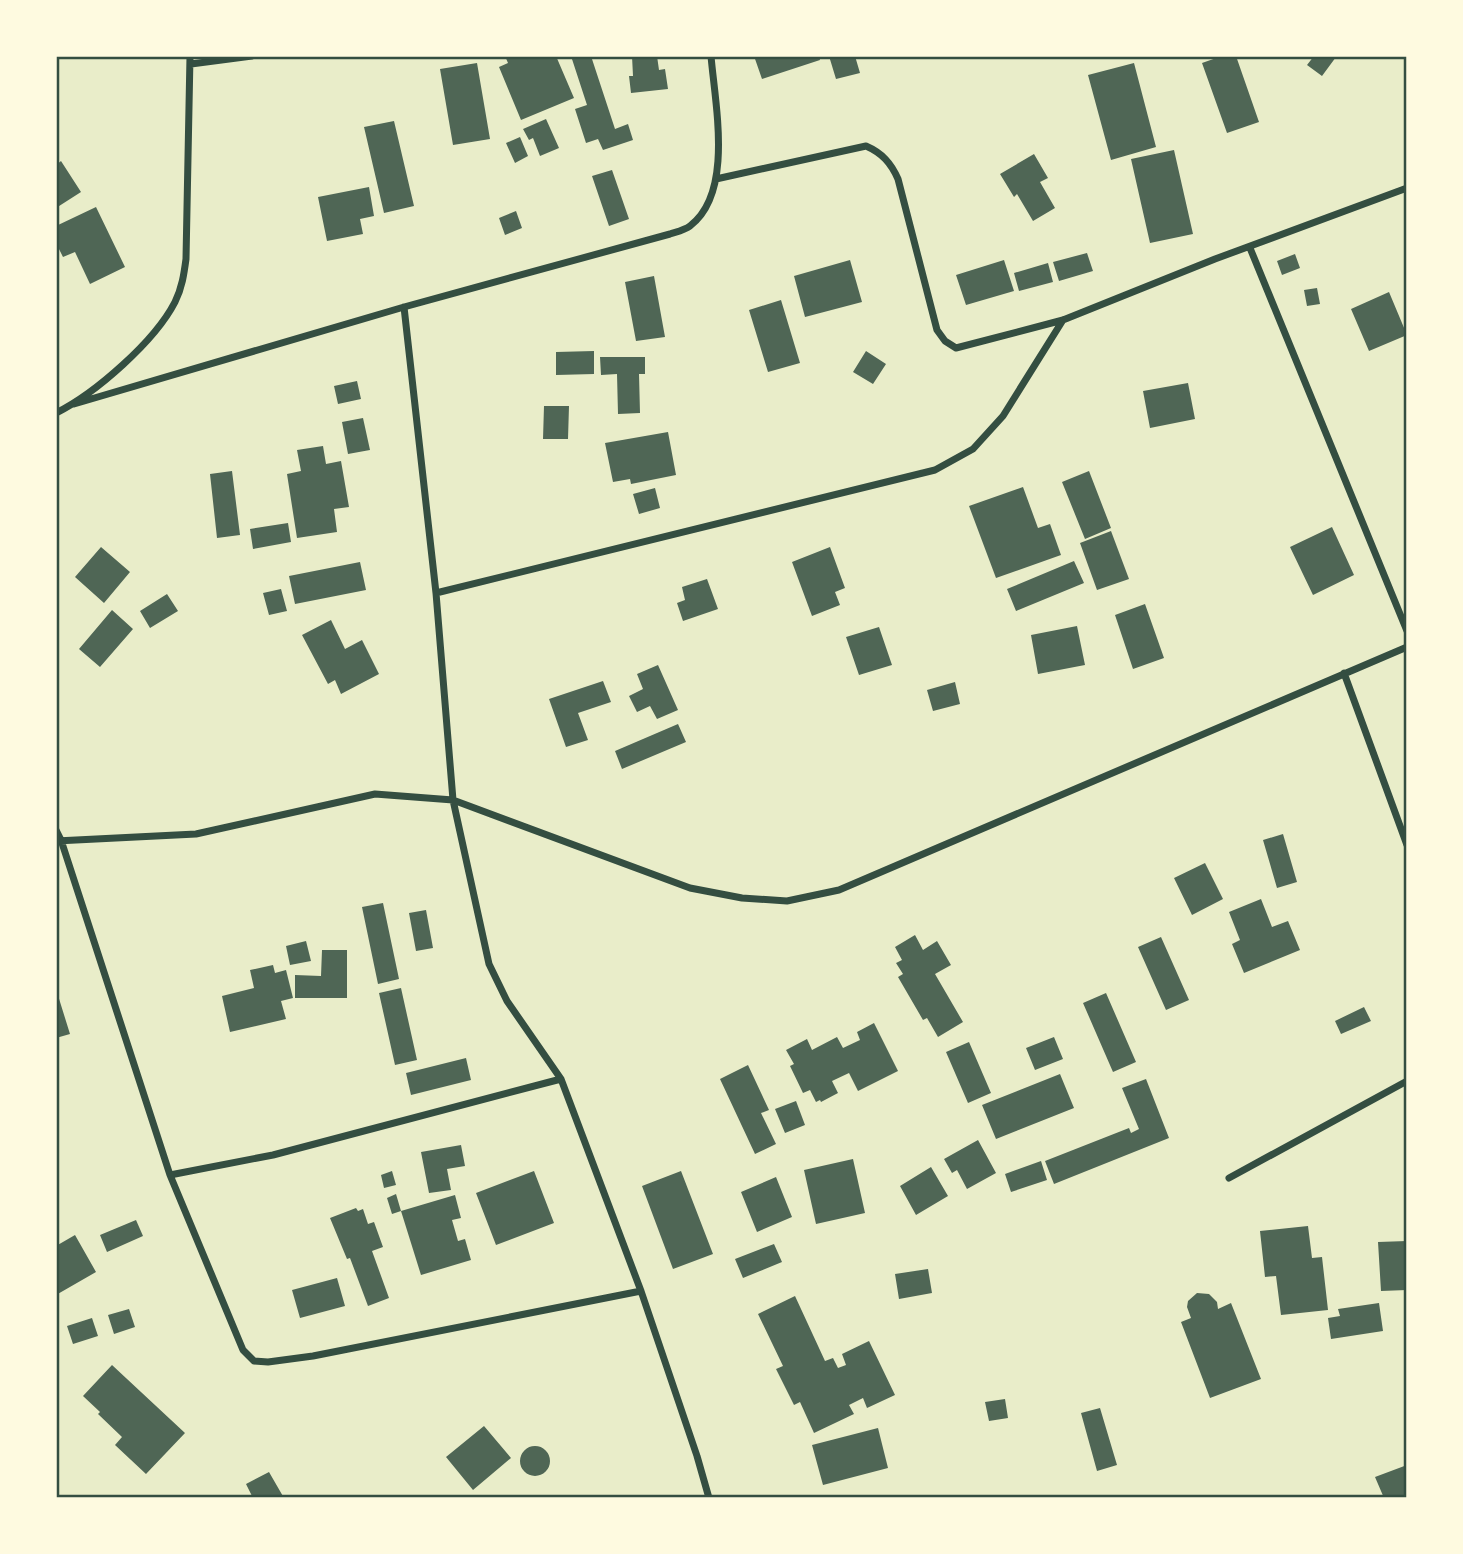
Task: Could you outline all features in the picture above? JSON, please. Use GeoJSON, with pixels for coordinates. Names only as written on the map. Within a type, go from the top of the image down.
{"type":"FeatureCollection","features":[{"type":"Feature","properties":{"kind":"street"},"geometry":{"type":"LineString","coordinates":[[74,404],[143,346],[175,303],[183,281],[187,259],[190,60],[252,56]]}},
{"type":"Feature","properties":{"kind":"street"},"geometry":{"type":"LineString","coordinates":[[56,413],[74,404],[404,307],[690,227],[706,209],[715,190],[719,163],[711,56]]}},
{"type":"Feature","properties":{"kind":"street"},"geometry":{"type":"LineString","coordinates":[[716,179],[866,146],[886,158],[898,179],[937,330],[945,341],[956,348],[1063,320],[1215,259],[1407,188]]}},
{"type":"Feature","properties":{"kind":"street"},"geometry":{"type":"LineString","coordinates":[[1250,248],[1407,631]]}},
{"type":"Feature","properties":{"kind":"street"},"geometry":{"type":"LineString","coordinates":[[404,307],[436,593],[453,800],[489,964],[508,1001],[561,1079],[641,1292],[698,1456],[709,1498]]}},
{"type":"Feature","properties":{"kind":"street"},"geometry":{"type":"LineString","coordinates":[[436,593],[935,470],[973,449],[1003,415],[1063,320]]}},
{"type":"Feature","properties":{"kind":"street"},"geometry":{"type":"LineString","coordinates":[[59,840],[196,834],[374,793],[453,800],[690,887],[742,898],[787,901],[839,890],[1407,647]]}},
{"type":"Feature","properties":{"kind":"street"},"geometry":{"type":"LineString","coordinates":[[1344,673],[1407,845]]}},
{"type":"Feature","properties":{"kind":"street"},"geometry":{"type":"LineString","coordinates":[[56,830],[170,1175],[243,1350],[254,1361],[268,1362],[313,1356],[641,1292]]}},
{"type":"Feature","properties":{"kind":"street"},"geometry":{"type":"LineString","coordinates":[[170,1175],[273,1155],[561,1079]]}},
{"type":"Feature","properties":{"kind":"street"},"geometry":{"type":"LineString","coordinates":[[1230,1178],[1407,1081]]}},
{"type":"Feature","properties":{"kind":"building"},"geometry":{"type":"Polygon","coordinates":[[[505,56],[556,56],[574,98],[521,120],[499,67],[508,63],[505,56]]]}},
{"type":"Feature","properties":{"kind":"building"},"geometry":{"type":"Polygon","coordinates":[[[571,56],[591,56],[615,129],[628,124],[633,140],[603,150],[598,139],[586,143],[575,109],[587,105],[571,56]]]}},
{"type":"Feature","properties":{"kind":"building"},"geometry":{"type":"Polygon","coordinates":[[[632,56],[657,56],[659,70],[665,69],[668,89],[631,93],[629,76],[633,76],[632,56]]]}},
{"type":"Feature","properties":{"kind":"building"},"geometry":{"type":"Polygon","coordinates":[[[754,56],[819,56],[820,60],[762,79],[754,56]]]}},
{"type":"Feature","properties":{"kind":"building"},"geometry":{"type":"Polygon","coordinates":[[[829,56],[855,56],[860,73],[836,79],[829,56]]]}},
{"type":"Feature","properties":{"kind":"building"},"geometry":{"type":"Polygon","coordinates":[[[1222,56],[1236,56],[1259,122],[1227,133],[1202,63],[1222,56]]]}},
{"type":"Feature","properties":{"kind":"building"},"geometry":{"type":"Polygon","coordinates":[[[1314,56],[1336,57],[1322,76],[1307,65],[1314,56]]]}},
{"type":"Feature","properties":{"kind":"building"},"geometry":{"type":"Polygon","coordinates":[[[477,63],[490,139],[453,145],[440,69],[477,63]]]}},
{"type":"Feature","properties":{"kind":"building"},"geometry":{"type":"Polygon","coordinates":[[[1134,63],[1156,147],[1111,160],[1088,75],[1134,63]]]}},
{"type":"Feature","properties":{"kind":"building"},"geometry":{"type":"Polygon","coordinates":[[[546,119],[559,148],[540,156],[533,138],[529,140],[523,129],[546,119]]]}},
{"type":"Feature","properties":{"kind":"building"},"geometry":{"type":"Polygon","coordinates":[[[394,121],[414,206],[384,213],[364,127],[394,121]]]}},
{"type":"Feature","properties":{"kind":"building"},"geometry":{"type":"Polygon","coordinates":[[[520,137],[528,156],[515,163],[506,143],[520,137]]]}},
{"type":"Feature","properties":{"kind":"building"},"geometry":{"type":"Polygon","coordinates":[[[1174,150],[1193,234],[1150,243],[1131,159],[1174,150]]]}},
{"type":"Feature","properties":{"kind":"building"},"geometry":{"type":"Polygon","coordinates":[[[1034,154],[1048,178],[1040,182],[1055,208],[1033,221],[1017,194],[1014,197],[1000,174],[1034,154]]]}},
{"type":"Feature","properties":{"kind":"building"},"geometry":{"type":"Polygon","coordinates":[[[61,161],[81,192],[56,208],[56,165],[61,161]]]}},
{"type":"Feature","properties":{"kind":"building"},"geometry":{"type":"Polygon","coordinates":[[[612,170],[629,219],[609,226],[592,176],[612,170]]]}},
{"type":"Feature","properties":{"kind":"building"},"geometry":{"type":"Polygon","coordinates":[[[369,187],[374,216],[360,219],[363,234],[327,241],[318,197],[369,187]]]}},
{"type":"Feature","properties":{"kind":"building"},"geometry":{"type":"Polygon","coordinates":[[[96,207],[125,267],[90,284],[75,252],[63,257],[56,243],[56,226],[96,207]]]}},
{"type":"Feature","properties":{"kind":"building"},"geometry":{"type":"Polygon","coordinates":[[[516,211],[522,228],[505,235],[499,218],[516,211]]]}},
{"type":"Feature","properties":{"kind":"building"},"geometry":{"type":"Polygon","coordinates":[[[1087,253],[1093,271],[1059,281],[1053,262],[1087,253]]]}},
{"type":"Feature","properties":{"kind":"building"},"geometry":{"type":"Polygon","coordinates":[[[1295,254],[1300,268],[1282,275],[1277,261],[1295,254]]]}},
{"type":"Feature","properties":{"kind":"building"},"geometry":{"type":"Polygon","coordinates":[[[850,260],[862,302],[805,317],[794,276],[850,260]]]}},
{"type":"Feature","properties":{"kind":"building"},"geometry":{"type":"Polygon","coordinates":[[[1004,260],[1014,291],[966,305],[956,275],[1004,260]]]}},
{"type":"Feature","properties":{"kind":"building"},"geometry":{"type":"Polygon","coordinates":[[[1048,263],[1053,282],[1019,291],[1014,273],[1048,263]]]}},
{"type":"Feature","properties":{"kind":"building"},"geometry":{"type":"Polygon","coordinates":[[[654,276],[665,337],[636,341],[625,282],[654,276]]]}},
{"type":"Feature","properties":{"kind":"building"},"geometry":{"type":"Polygon","coordinates":[[[1317,288],[1320,304],[1307,306],[1304,290],[1317,288]]]}},
{"type":"Feature","properties":{"kind":"building"},"geometry":{"type":"Polygon","coordinates":[[[1389,292],[1407,335],[1369,351],[1351,309],[1389,292]]]}},
{"type":"Feature","properties":{"kind":"building"},"geometry":{"type":"Polygon","coordinates":[[[781,300],[800,363],[768,372],[749,310],[781,300]]]}},
{"type":"Feature","properties":{"kind":"building"},"geometry":{"type":"Polygon","coordinates":[[[594,351],[594,374],[556,375],[556,352],[594,351]]]}},
{"type":"Feature","properties":{"kind":"building"},"geometry":{"type":"Polygon","coordinates":[[[866,351],[886,364],[873,384],[853,372],[866,351]]]}},
{"type":"Feature","properties":{"kind":"building"},"geometry":{"type":"Polygon","coordinates":[[[600,357],[645,357],[645,374],[639,374],[640,413],[618,414],[617,374],[601,375],[600,357]]]}},
{"type":"Feature","properties":{"kind":"building"},"geometry":{"type":"Polygon","coordinates":[[[357,381],[361,399],[338,404],[334,386],[357,381]]]}},
{"type":"Feature","properties":{"kind":"building"},"geometry":{"type":"Polygon","coordinates":[[[1188,383],[1195,419],[1150,428],[1143,391],[1188,383]]]}},
{"type":"Feature","properties":{"kind":"building"},"geometry":{"type":"Polygon","coordinates":[[[544,406],[569,406],[568,439],[543,439],[544,406]]]}},
{"type":"Feature","properties":{"kind":"building"},"geometry":{"type":"Polygon","coordinates":[[[363,418],[370,450],[348,454],[342,422],[363,418]]]}},
{"type":"Feature","properties":{"kind":"building"},"geometry":{"type":"Polygon","coordinates":[[[668,432],[676,475],[631,484],[630,479],[613,482],[605,443],[668,432]]]}},
{"type":"Feature","properties":{"kind":"building"},"geometry":{"type":"Polygon","coordinates":[[[323,446],[326,464],[341,461],[349,507],[334,509],[337,532],[297,538],[287,474],[301,471],[297,450],[323,446]]]}},
{"type":"Feature","properties":{"kind":"building"},"geometry":{"type":"Polygon","coordinates":[[[232,471],[240,535],[217,538],[210,474],[232,471]]]}},
{"type":"Feature","properties":{"kind":"building"},"geometry":{"type":"Polygon","coordinates":[[[1089,471],[1111,528],[1085,539],[1062,482],[1089,471]]]}},
{"type":"Feature","properties":{"kind":"building"},"geometry":{"type":"Polygon","coordinates":[[[1023,487],[1038,528],[1050,524],[1061,555],[996,578],[969,506],[1023,487]]]}},
{"type":"Feature","properties":{"kind":"building"},"geometry":{"type":"Polygon","coordinates":[[[655,488],[660,508],[639,514],[633,494],[655,488]]]}},
{"type":"Feature","properties":{"kind":"building"},"geometry":{"type":"Polygon","coordinates":[[[288,523],[291,542],[253,549],[250,529],[288,523]]]}},
{"type":"Feature","properties":{"kind":"building"},"geometry":{"type":"Polygon","coordinates":[[[1332,527],[1354,575],[1313,595],[1290,547],[1332,527]]]}},
{"type":"Feature","properties":{"kind":"building"},"geometry":{"type":"Polygon","coordinates":[[[1111,531],[1129,579],[1097,590],[1080,543],[1111,531]]]}},
{"type":"Feature","properties":{"kind":"building"},"geometry":{"type":"Polygon","coordinates":[[[101,547],[130,572],[104,603],[75,577],[101,547]]]}},
{"type":"Feature","properties":{"kind":"building"},"geometry":{"type":"Polygon","coordinates":[[[830,547],[845,588],[835,592],[840,605],[812,616],[792,562],[830,547]]]}},
{"type":"Feature","properties":{"kind":"building"},"geometry":{"type":"Polygon","coordinates":[[[1074,561],[1084,583],[1016,611],[1007,589],[1074,561]]]}},
{"type":"Feature","properties":{"kind":"building"},"geometry":{"type":"Polygon","coordinates":[[[360,562],[366,590],[295,604],[289,576],[360,562]]]}},
{"type":"Feature","properties":{"kind":"building"},"geometry":{"type":"Polygon","coordinates":[[[707,579],[718,609],[683,621],[677,603],[685,600],[682,587],[707,579]]]}},
{"type":"Feature","properties":{"kind":"building"},"geometry":{"type":"Polygon","coordinates":[[[281,589],[287,611],[269,615],[263,593],[281,589]]]}},
{"type":"Feature","properties":{"kind":"building"},"geometry":{"type":"Polygon","coordinates":[[[167,594],[178,611],[150,628],[140,611],[167,594]]]}},
{"type":"Feature","properties":{"kind":"building"},"geometry":{"type":"Polygon","coordinates":[[[1145,604],[1164,658],[1133,669],[1115,615],[1145,604]]]}},
{"type":"Feature","properties":{"kind":"building"},"geometry":{"type":"Polygon","coordinates":[[[112,610],[133,629],[100,667],[79,649],[112,610]]]}},
{"type":"Feature","properties":{"kind":"building"},"geometry":{"type":"Polygon","coordinates":[[[331,620],[345,649],[362,640],[379,674],[341,694],[335,680],[328,684],[302,635],[331,620]]]}},
{"type":"Feature","properties":{"kind":"building"},"geometry":{"type":"Polygon","coordinates":[[[1077,626],[1085,665],[1038,674],[1031,635],[1077,626]]]}},
{"type":"Feature","properties":{"kind":"building"},"geometry":{"type":"Polygon","coordinates":[[[879,627],[892,665],[859,675],[846,637],[879,627]]]}},
{"type":"Feature","properties":{"kind":"building"},"geometry":{"type":"Polygon","coordinates":[[[658,665],[678,710],[657,719],[650,706],[637,712],[629,696],[643,689],[637,674],[658,665]]]}},
{"type":"Feature","properties":{"kind":"building"},"geometry":{"type":"Polygon","coordinates":[[[603,681],[611,702],[578,713],[588,740],[566,747],[549,699],[603,681]]]}},
{"type":"Feature","properties":{"kind":"building"},"geometry":{"type":"Polygon","coordinates":[[[955,682],[960,704],[933,711],[927,690],[955,682]]]}},
{"type":"Feature","properties":{"kind":"building"},"geometry":{"type":"Polygon","coordinates":[[[678,724],[686,742],[622,769],[615,751],[678,724]]]}},
{"type":"Feature","properties":{"kind":"building"},"geometry":{"type":"Polygon","coordinates":[[[1283,834],[1297,882],[1277,888],[1263,840],[1283,834]]]}},
{"type":"Feature","properties":{"kind":"building"},"geometry":{"type":"Polygon","coordinates":[[[1205,863],[1223,899],[1192,915],[1174,878],[1205,863]]]}},
{"type":"Feature","properties":{"kind":"building"},"geometry":{"type":"Polygon","coordinates":[[[1261,899],[1272,927],[1288,921],[1300,950],[1244,973],[1232,944],[1240,940],[1229,912],[1261,899]]]}},
{"type":"Feature","properties":{"kind":"building"},"geometry":{"type":"Polygon","coordinates":[[[383,903],[399,979],[378,984],[362,907],[383,903]]]}},
{"type":"Feature","properties":{"kind":"building"},"geometry":{"type":"Polygon","coordinates":[[[426,910],[433,948],[416,951],[409,913],[426,910]]]}},
{"type":"Feature","properties":{"kind":"building"},"geometry":{"type":"Polygon","coordinates":[[[915,935],[923,950],[937,941],[951,965],[935,974],[963,1022],[938,1037],[927,1018],[923,1020],[898,977],[903,974],[896,963],[902,960],[895,947],[915,935]]]}},
{"type":"Feature","properties":{"kind":"building"},"geometry":{"type":"Polygon","coordinates":[[[1161,937],[1189,1000],[1166,1010],[1138,947],[1161,937]]]}},
{"type":"Feature","properties":{"kind":"building"},"geometry":{"type":"Polygon","coordinates":[[[306,941],[311,961],[290,965],[286,946],[306,941]]]}},
{"type":"Feature","properties":{"kind":"building"},"geometry":{"type":"Polygon","coordinates":[[[322,950],[347,950],[347,998],[295,998],[295,975],[321,976],[322,950]]]}},
{"type":"Feature","properties":{"kind":"building"},"geometry":{"type":"Polygon","coordinates":[[[273,965],[275,973],[286,970],[293,998],[281,1001],[286,1019],[230,1032],[222,996],[254,988],[250,970],[273,965]]]}},
{"type":"Feature","properties":{"kind":"building"},"geometry":{"type":"Polygon","coordinates":[[[401,988],[417,1060],[395,1065],[379,993],[401,988]]]}},
{"type":"Feature","properties":{"kind":"building"},"geometry":{"type":"Polygon","coordinates":[[[56,989],[70,1034],[56,1038],[56,989]]]}},
{"type":"Feature","properties":{"kind":"building"},"geometry":{"type":"Polygon","coordinates":[[[1106,993],[1136,1062],[1113,1072],[1083,1003],[1106,993]]]}},
{"type":"Feature","properties":{"kind":"building"},"geometry":{"type":"Polygon","coordinates":[[[1364,1007],[1371,1021],[1341,1034],[1335,1021],[1364,1007]]]}},
{"type":"Feature","properties":{"kind":"building"},"geometry":{"type":"Polygon","coordinates":[[[874,1023],[898,1071],[858,1091],[849,1073],[832,1081],[838,1093],[821,1102],[816,1102],[810,1090],[803,1093],[790,1066],[794,1064],[786,1050],[807,1039],[812,1050],[837,1037],[843,1048],[860,1040],[857,1032],[874,1023]]]}},
{"type":"Feature","properties":{"kind":"building"},"geometry":{"type":"Polygon","coordinates":[[[1054,1037],[1063,1059],[1035,1070],[1026,1048],[1054,1037]]]}},
{"type":"Feature","properties":{"kind":"building"},"geometry":{"type":"Polygon","coordinates":[[[969,1042],[991,1093],[968,1103],[946,1052],[969,1042]]]}},
{"type":"Feature","properties":{"kind":"building"},"geometry":{"type":"Polygon","coordinates":[[[466,1058],[471,1080],[411,1095],[406,1073],[466,1058]]]}},
{"type":"Feature","properties":{"kind":"building"},"geometry":{"type":"Polygon","coordinates":[[[748,1065],[769,1110],[761,1113],[776,1144],[755,1154],[720,1079],[748,1065]]]}},
{"type":"Feature","properties":{"kind":"building"},"geometry":{"type":"Polygon","coordinates":[[[1060,1074],[1074,1108],[996,1139],[982,1105],[1060,1074]]]}},
{"type":"Feature","properties":{"kind":"building"},"geometry":{"type":"Polygon","coordinates":[[[1146,1079],[1169,1138],[1054,1184],[1045,1161],[1129,1128],[1131,1133],[1139,1129],[1122,1088],[1146,1079]]]}},
{"type":"Feature","properties":{"kind":"building"},"geometry":{"type":"Polygon","coordinates":[[[796,1101],[805,1125],[785,1133],[775,1109],[796,1101]]]}},
{"type":"Feature","properties":{"kind":"building"},"geometry":{"type":"Polygon","coordinates":[[[978,1140],[996,1173],[967,1189],[957,1170],[952,1173],[944,1159],[978,1140]]]}},
{"type":"Feature","properties":{"kind":"building"},"geometry":{"type":"Polygon","coordinates":[[[461,1145],[465,1166],[447,1169],[451,1190],[429,1193],[421,1152],[461,1145]]]}},
{"type":"Feature","properties":{"kind":"building"},"geometry":{"type":"Polygon","coordinates":[[[853,1159],[865,1213],[816,1224],[804,1170],[853,1159]]]}},
{"type":"Feature","properties":{"kind":"building"},"geometry":{"type":"Polygon","coordinates":[[[1041,1161],[1047,1180],[1011,1192],[1005,1174],[1041,1161]]]}},
{"type":"Feature","properties":{"kind":"building"},"geometry":{"type":"Polygon","coordinates":[[[931,1167],[948,1196],[916,1215],[900,1186],[931,1167]]]}},
{"type":"Feature","properties":{"kind":"building"},"geometry":{"type":"Polygon","coordinates":[[[392,1171],[396,1185],[384,1188],[381,1175],[392,1171]]]}},
{"type":"Feature","properties":{"kind":"building"},"geometry":{"type":"Polygon","coordinates":[[[534,1171],[554,1223],[496,1245],[476,1193],[534,1171]]]}},
{"type":"Feature","properties":{"kind":"building"},"geometry":{"type":"Polygon","coordinates":[[[681,1171],[713,1254],[673,1269],[642,1186],[681,1171]]]}},
{"type":"Feature","properties":{"kind":"building"},"geometry":{"type":"Polygon","coordinates":[[[776,1177],[792,1217],[757,1232],[741,1192],[776,1177]]]}},
{"type":"Feature","properties":{"kind":"building"},"geometry":{"type":"Polygon","coordinates":[[[396,1194],[401,1211],[392,1214],[387,1198],[396,1194]]]}},
{"type":"Feature","properties":{"kind":"building"},"geometry":{"type":"Polygon","coordinates":[[[455,1195],[461,1218],[452,1220],[458,1241],[465,1239],[471,1260],[421,1275],[401,1211],[455,1195]]]}},
{"type":"Feature","properties":{"kind":"building"},"geometry":{"type":"Polygon","coordinates":[[[356,1208],[358,1211],[363,1209],[368,1224],[374,1222],[383,1247],[372,1251],[389,1298],[368,1306],[350,1258],[347,1259],[330,1218],[356,1208]]]}},
{"type":"Feature","properties":{"kind":"building"},"geometry":{"type":"Polygon","coordinates":[[[136,1220],[143,1236],[107,1252],[100,1235],[136,1220]]]}},
{"type":"Feature","properties":{"kind":"building"},"geometry":{"type":"Polygon","coordinates":[[[1308,1226],[1312,1258],[1322,1257],[1328,1310],[1281,1315],[1276,1276],[1265,1277],[1260,1231],[1308,1226]]]}},
{"type":"Feature","properties":{"kind":"building"},"geometry":{"type":"Polygon","coordinates":[[[75,1235],[96,1272],[56,1295],[56,1246],[75,1235]]]}},
{"type":"Feature","properties":{"kind":"building"},"geometry":{"type":"Polygon","coordinates":[[[1407,1241],[1407,1290],[1381,1291],[1378,1242],[1407,1241]]]}},
{"type":"Feature","properties":{"kind":"building"},"geometry":{"type":"Polygon","coordinates":[[[774,1244],[782,1262],[743,1278],[735,1259],[774,1244]]]}},
{"type":"Feature","properties":{"kind":"building"},"geometry":{"type":"Polygon","coordinates":[[[928,1269],[932,1293],[899,1299],[895,1274],[928,1269]]]}},
{"type":"Feature","properties":{"kind":"building"},"geometry":{"type":"Polygon","coordinates":[[[337,1278],[345,1306],[300,1318],[292,1290],[337,1278]]]}},
{"type":"Feature","properties":{"kind":"building"},"geometry":{"type":"Polygon","coordinates":[[[1197,1293],[1209,1294],[1217,1302],[1218,1309],[1231,1303],[1261,1379],[1210,1398],[1181,1322],[1191,1318],[1188,1301],[1197,1293]]]}},
{"type":"Feature","properties":{"kind":"building"},"geometry":{"type":"Polygon","coordinates":[[[795,1296],[825,1361],[833,1358],[838,1368],[846,1365],[842,1354],[869,1341],[895,1395],[867,1408],[863,1398],[849,1405],[854,1414],[814,1433],[800,1402],[794,1405],[776,1369],[783,1366],[758,1314],[795,1296]]]}},
{"type":"Feature","properties":{"kind":"building"},"geometry":{"type":"Polygon","coordinates":[[[1379,1303],[1383,1331],[1331,1339],[1328,1318],[1340,1316],[1338,1309],[1379,1303]]]}},
{"type":"Feature","properties":{"kind":"building"},"geometry":{"type":"Polygon","coordinates":[[[129,1309],[135,1327],[114,1334],[108,1315],[129,1309]]]}},
{"type":"Feature","properties":{"kind":"building"},"geometry":{"type":"Polygon","coordinates":[[[92,1318],[98,1336],[73,1344],[67,1326],[92,1318]]]}},
{"type":"Feature","properties":{"kind":"building"},"geometry":{"type":"Polygon","coordinates":[[[112,1365],[185,1433],[146,1474],[115,1445],[122,1437],[83,1396],[112,1365]]]}},
{"type":"Feature","properties":{"kind":"building"},"geometry":{"type":"Polygon","coordinates":[[[1005,1399],[1008,1418],[989,1421],[985,1402],[1005,1399]]]}},
{"type":"Feature","properties":{"kind":"building"},"geometry":{"type":"Polygon","coordinates":[[[1100,1408],[1117,1465],[1097,1471],[1081,1413],[1100,1408]]]}},
{"type":"Feature","properties":{"kind":"building"},"geometry":{"type":"Polygon","coordinates":[[[484,1426],[511,1458],[473,1490],[446,1457],[484,1426]]]}},
{"type":"Feature","properties":{"kind":"building"},"geometry":{"type":"Polygon","coordinates":[[[878,1428],[888,1468],[823,1485],[812,1445],[878,1428]]]}},
{"type":"Feature","properties":{"kind":"building"},"geometry":{"type":"Polygon","coordinates":[[[535,1446],[546,1450],[550,1461],[546,1472],[535,1476],[524,1472],[520,1461],[524,1450],[535,1446]]]}},
{"type":"Feature","properties":{"kind":"building"},"geometry":{"type":"Polygon","coordinates":[[[1407,1465],[1407,1498],[1384,1498],[1375,1477],[1407,1465]]]}},
{"type":"Feature","properties":{"kind":"building"},"geometry":{"type":"Polygon","coordinates":[[[269,1472],[284,1498],[253,1498],[246,1484],[269,1472]]]}}]}
